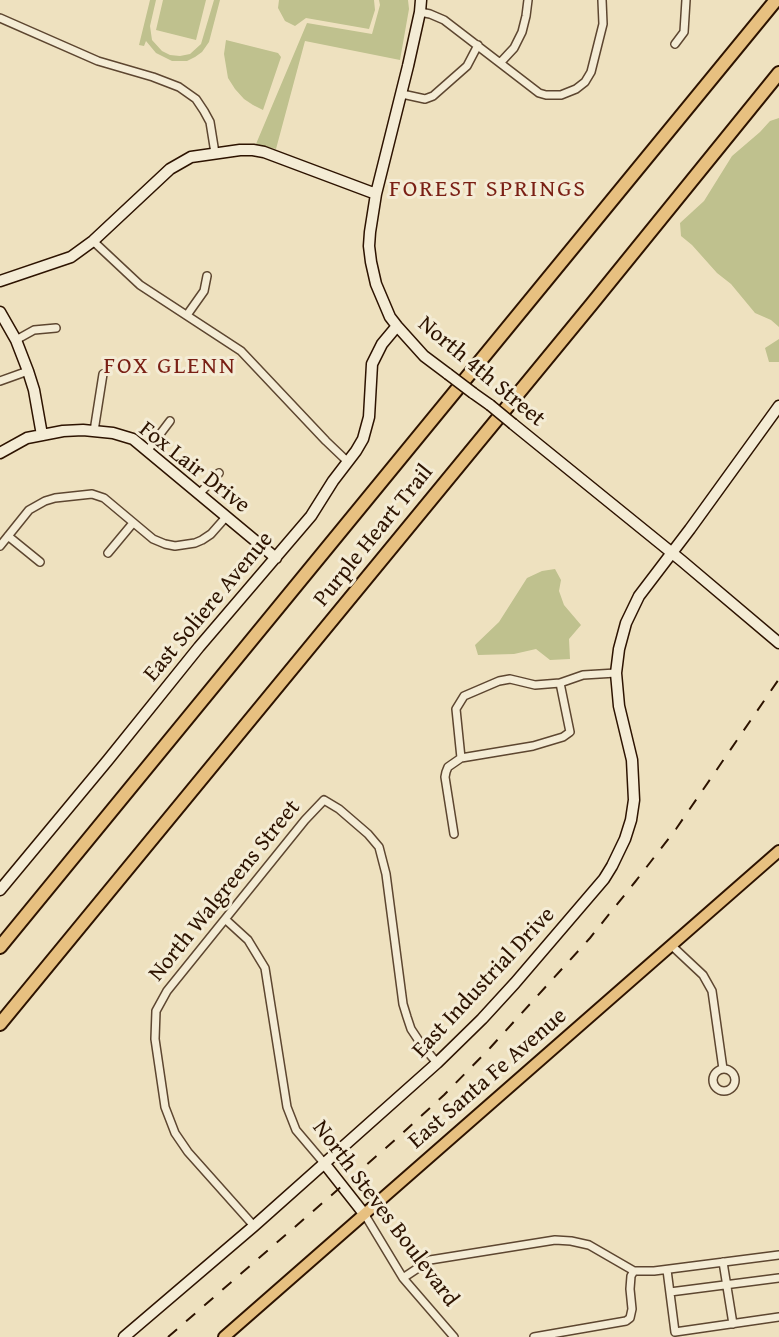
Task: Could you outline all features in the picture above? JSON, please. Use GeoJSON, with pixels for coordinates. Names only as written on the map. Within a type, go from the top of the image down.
{"type":"FeatureCollection","features":[{"type":"Feature","properties":{"kind":"highway","name":"Purple Heart Trail"},"geometry":{"type":"LineString","coordinates":[[0,947],[776,0]]}},
{"type":"Feature","properties":{"kind":"highway","name":"Purple Heart Trail"},"geometry":{"type":"LineString","coordinates":[[0,1024],[779,73]]}},
{"type":"Feature","properties":{"kind":"main road","name":"East Santa Fe Avenue"},"geometry":{"type":"LineString","coordinates":[[224,1337],[779,851]]}},
{"type":"Feature","properties":{"kind":"street","name":"North 4th Street"},"geometry":{"type":"LineString","coordinates":[[421,0],[402,94],[376,194],[370,232],[371,262],[383,302],[397,326],[424,355],[490,405],[779,643]]}},
{"type":"Feature","properties":{"kind":"street"},"geometry":{"type":"LineString","coordinates":[[500,63],[514,48],[522,32],[528,0]]}},
{"type":"Feature","properties":{"kind":"street"},"geometry":{"type":"LineString","coordinates":[[420,12],[444,20],[539,93],[561,95],[576,89],[590,72],[603,24],[602,0]]}},
{"type":"Feature","properties":{"kind":"street"},"geometry":{"type":"LineString","coordinates":[[676,44],[684,32],[686,0]]}},
{"type":"Feature","properties":{"kind":"street"},"geometry":{"type":"LineString","coordinates":[[0,18],[98,61],[179,87],[195,99],[204,111],[210,122],[215,153]]}},
{"type":"Feature","properties":{"kind":"street"},"geometry":{"type":"LineString","coordinates":[[402,94],[425,99],[433,96],[467,66],[478,45]]}},
{"type":"Feature","properties":{"kind":"street"},"geometry":{"type":"LineString","coordinates":[[0,281],[71,257],[93,241],[170,169],[191,157],[253,150],[264,152],[376,194]]}},
{"type":"Feature","properties":{"kind":"street"},"geometry":{"type":"LineString","coordinates":[[93,241],[140,285],[241,351],[348,462]]}},
{"type":"Feature","properties":{"kind":"street"},"geometry":{"type":"LineString","coordinates":[[187,315],[204,291],[206,276]]}},
{"type":"Feature","properties":{"kind":"street"},"geometry":{"type":"LineString","coordinates":[[0,312],[16,340],[34,390],[42,435]]}},
{"type":"Feature","properties":{"kind":"street","name":"East Soliere Avenue"},"geometry":{"type":"LineString","coordinates":[[0,890],[311,516],[363,439],[369,417],[371,373],[375,354],[397,326]]}},
{"type":"Feature","properties":{"kind":"street"},"geometry":{"type":"LineString","coordinates":[[16,340],[34,330],[56,328]]}},
{"type":"Feature","properties":{"kind":"street"},"geometry":{"type":"LineString","coordinates":[[0,381],[27,371]]}},
{"type":"Feature","properties":{"kind":"street"},"geometry":{"type":"LineString","coordinates":[[94,431],[103,374]]}},
{"type":"Feature","properties":{"kind":"street","name":"East Industrial Drive"},"geometry":{"type":"LineString","coordinates":[[124,1337],[438,1063],[482,1019],[604,879],[620,852],[631,820],[634,800],[634,774],[619,706],[616,673],[626,623],[639,596],[779,406]]}},
{"type":"Feature","properties":{"kind":"street"},"geometry":{"type":"LineString","coordinates":[[148,450],[170,421]]}},
{"type":"Feature","properties":{"kind":"street","name":"Fox Lair Drive"},"geometry":{"type":"LineString","coordinates":[[0,453],[27,438],[63,431],[113,433],[133,439],[276,558]]}},
{"type":"Feature","properties":{"kind":"street"},"geometry":{"type":"LineString","coordinates":[[199,494],[219,473]]}},
{"type":"Feature","properties":{"kind":"street"},"geometry":{"type":"LineString","coordinates":[[0,546],[29,510],[55,498],[92,494],[104,498],[153,539],[175,546],[202,540],[226,517]]}},
{"type":"Feature","properties":{"kind":"street"},"geometry":{"type":"LineString","coordinates":[[108,553],[133,523]]}},
{"type":"Feature","properties":{"kind":"street"},"geometry":{"type":"LineString","coordinates":[[8,536],[40,562]]}},
{"type":"Feature","properties":{"kind":"street"},"geometry":{"type":"LineString","coordinates":[[461,758],[456,709],[464,696],[510,679],[535,685],[559,683],[583,675],[616,673]]}},
{"type":"Feature","properties":{"kind":"street"},"geometry":{"type":"LineString","coordinates":[[454,834],[446,772],[449,767],[461,758],[533,746],[563,737],[570,732],[559,683]]}},
{"type":"Feature","properties":{"kind":"street","name":"North Walgreens Street"},"geometry":{"type":"LineString","coordinates":[[254,1226],[188,1152],[175,1133],[166,1107],[155,1039],[156,1011],[167,991],[324,800],[339,809],[379,847],[386,874],[403,1004],[416,1036],[438,1063]]}},
{"type":"Feature","properties":{"kind":"street","name":"North Steves Boulevard"},"geometry":{"type":"LineString","coordinates":[[225,919],[248,940],[265,968],[287,1107],[296,1130],[365,1215],[403,1278],[454,1337]]}},
{"type":"Feature","properties":{"kind":"street"},"geometry":{"type":"LineString","coordinates":[[671,945],[702,975],[712,991],[723,1069]]}},
{"type":"Feature","properties":{"kind":"street"},"geometry":{"type":"LineString","coordinates":[[403,1278],[430,1259],[555,1240],[589,1245],[634,1271],[654,1272],[779,1255]]}},
{"type":"Feature","properties":{"kind":"street"},"geometry":{"type":"LineString","coordinates":[[723,1262],[733,1324]]}},
{"type":"Feature","properties":{"kind":"street"},"geometry":{"type":"LineString","coordinates":[[667,1270],[675,1332],[779,1317]]}},
{"type":"Feature","properties":{"kind":"street"},"geometry":{"type":"LineString","coordinates":[[534,1337],[626,1321],[632,1310],[630,1289],[634,1271]]}},
{"type":"Feature","properties":{"kind":"street"},"geometry":{"type":"LineString","coordinates":[[670,1292],[779,1278]]}},
{"type":"Feature","properties":{"kind":"green space"},"geometry":{"type":"Polygon","coordinates":[[[150,0],[156,0],[150,26],[152,40],[162,51],[180,56],[190,54],[201,44],[214,0],[220,0],[209,42],[202,52],[187,61],[172,61],[156,53],[146,41],[144,46],[139,45],[150,0]]]}},
{"type":"Feature","properties":{"kind":"green space"},"geometry":{"type":"Polygon","coordinates":[[[163,0],[206,0],[196,40],[156,30],[163,0]]]}},
{"type":"Feature","properties":{"kind":"green space"},"geometry":{"type":"Polygon","coordinates":[[[279,0],[374,0],[375,10],[369,29],[306,18],[295,26],[285,21],[278,8],[279,0]]]}},
{"type":"Feature","properties":{"kind":"green space"},"geometry":{"type":"Polygon","coordinates":[[[379,0],[408,0],[409,9],[400,60],[305,41],[276,149],[256,144],[307,23],[372,34],[379,0]]]}},
{"type":"Feature","properties":{"kind":"green space"},"geometry":{"type":"Polygon","coordinates":[[[226,40],[278,53],[281,57],[263,110],[244,99],[228,78],[224,54],[226,40]]]}},
{"type":"Feature","properties":{"kind":"green space"},"geometry":{"type":"Polygon","coordinates":[[[779,118],[779,327],[755,313],[731,284],[681,236],[680,223],[704,201],[732,156],[770,121],[779,118]]]}},
{"type":"Feature","properties":{"kind":"green space"},"geometry":{"type":"Polygon","coordinates":[[[779,339],[779,362],[769,362],[765,348],[779,339]]]}},
{"type":"Feature","properties":{"kind":"green space"},"geometry":{"type":"Polygon","coordinates":[[[555,569],[561,580],[559,591],[564,605],[581,625],[569,639],[570,659],[550,660],[536,649],[514,654],[478,655],[475,645],[499,622],[527,578],[555,569]]]}},
{"type":"Feature","properties":{"kind":"railway"},"geometry":{"type":"LineString","coordinates":[[168,1337],[395,1140],[490,1048],[590,938],[635,882],[676,829],[779,679]]}},
{"type":"Feature","properties":{"kind":"district","name":"FOREST SPRINGS"},"geometry":{"type":"Point","coordinates":[488,190]}},
{"type":"Feature","properties":{"kind":"district","name":"FOX GLENN"},"geometry":{"type":"Point","coordinates":[170,367]}}]}
